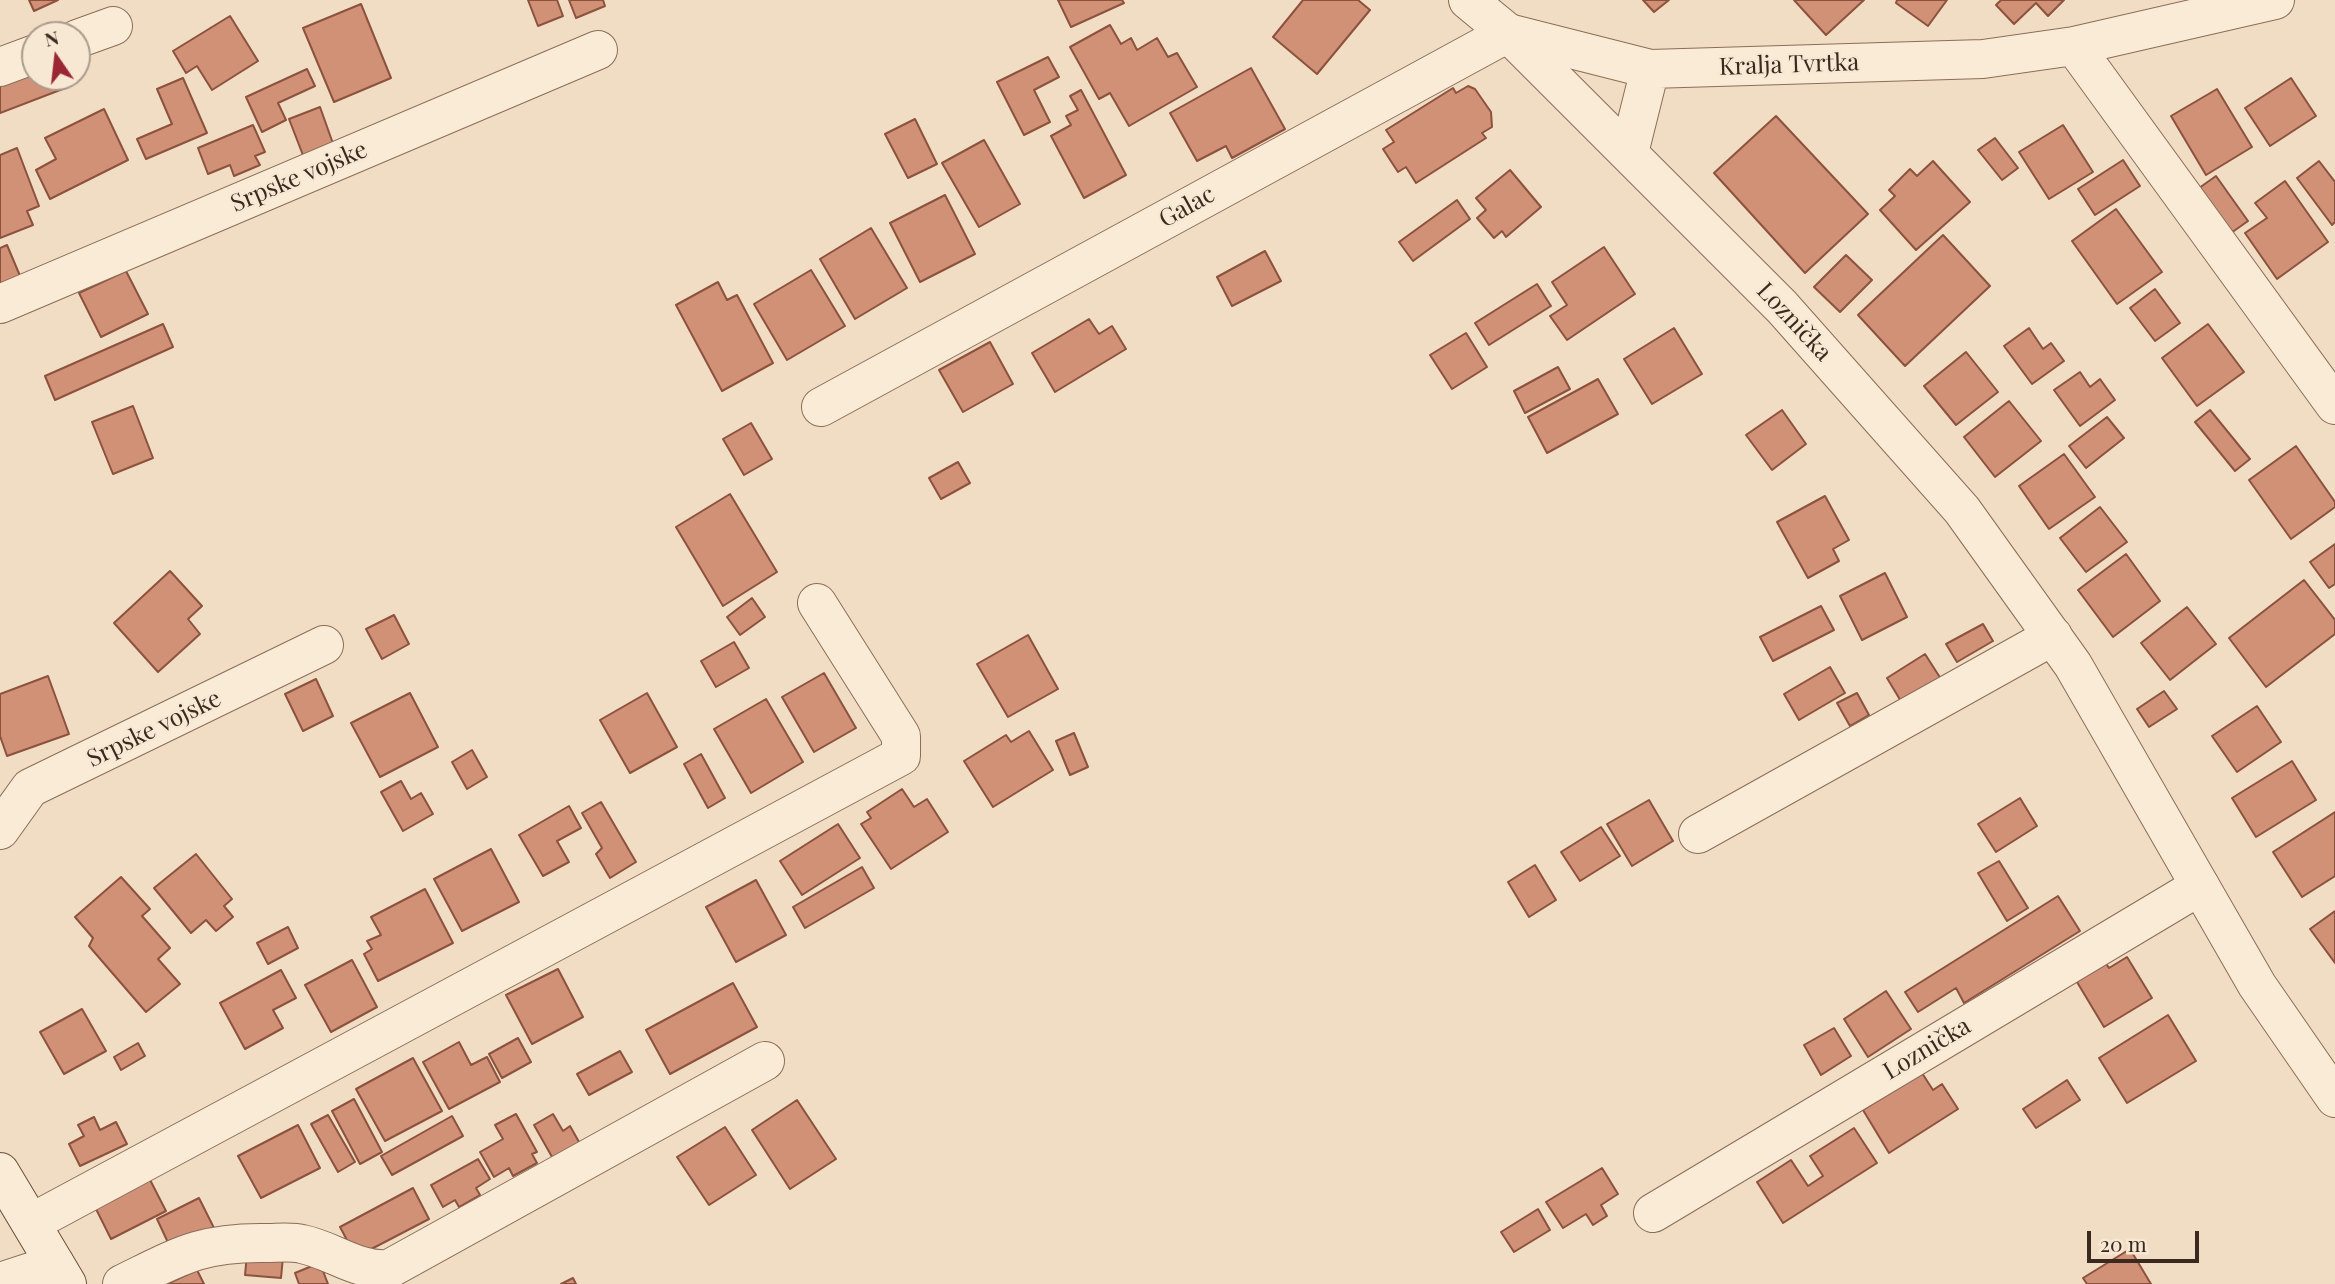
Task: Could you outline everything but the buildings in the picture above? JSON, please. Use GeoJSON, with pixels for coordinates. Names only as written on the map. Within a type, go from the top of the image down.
{"type":"FeatureCollection","features":[{"type":"Feature","properties":{"kind":"street"},"geometry":{"type":"LineString","coordinates":[[1468,0],[1508,33]]}},
{"type":"Feature","properties":{"kind":"street","name":"Kralja Tvrtka"},"geometry":{"type":"LineString","coordinates":[[1508,33],[1650,69],[1983,59],[2074,46],[2274,0]]}},
{"type":"Feature","properties":{"kind":"street"},"geometry":{"type":"LineString","coordinates":[[91,34],[113,26]]}},
{"type":"Feature","properties":{"kind":"street","name":"Loznička"},"geometry":{"type":"LineString","coordinates":[[1508,33],[1782,307],[1962,510],[2073,665],[2257,985],[2335,1098]]}},
{"type":"Feature","properties":{"kind":"street","name":"Galac"},"geometry":{"type":"LineString","coordinates":[[821,407],[1508,33]]}},
{"type":"Feature","properties":{"kind":"street"},"geometry":{"type":"LineString","coordinates":[[2074,46],[2335,405]]}},
{"type":"Feature","properties":{"kind":"street","name":"Srpske vojske"},"geometry":{"type":"LineString","coordinates":[[0,304],[598,50]]}},
{"type":"Feature","properties":{"kind":"street"},"geometry":{"type":"LineString","coordinates":[[0,67],[21,59]]}},
{"type":"Feature","properties":{"kind":"street"},"geometry":{"type":"LineString","coordinates":[[1629,153],[1650,69]]}},
{"type":"Feature","properties":{"kind":"street"},"geometry":{"type":"LineString","coordinates":[[31,1223],[901,756],[901,736],[817,603]]}},
{"type":"Feature","properties":{"kind":"street"},"geometry":{"type":"LineString","coordinates":[[1699,834],[2053,636]]}},
{"type":"Feature","properties":{"kind":"street","name":"Srpske vojske"},"geometry":{"type":"LineString","coordinates":[[0,830],[30,788],[324,645]]}},
{"type":"Feature","properties":{"kind":"street","name":"Loznička"},"geometry":{"type":"LineString","coordinates":[[1653,1213],[2200,886]]}},
{"type":"Feature","properties":{"kind":"street"},"geometry":{"type":"LineString","coordinates":[[122,1284],[193,1250],[227,1242],[302,1244],[356,1265],[377,1271],[389,1269],[765,1060]]}},
{"type":"Feature","properties":{"kind":"street"},"geometry":{"type":"LineString","coordinates":[[0,1172],[61,1274],[0,1282]]}}]}
